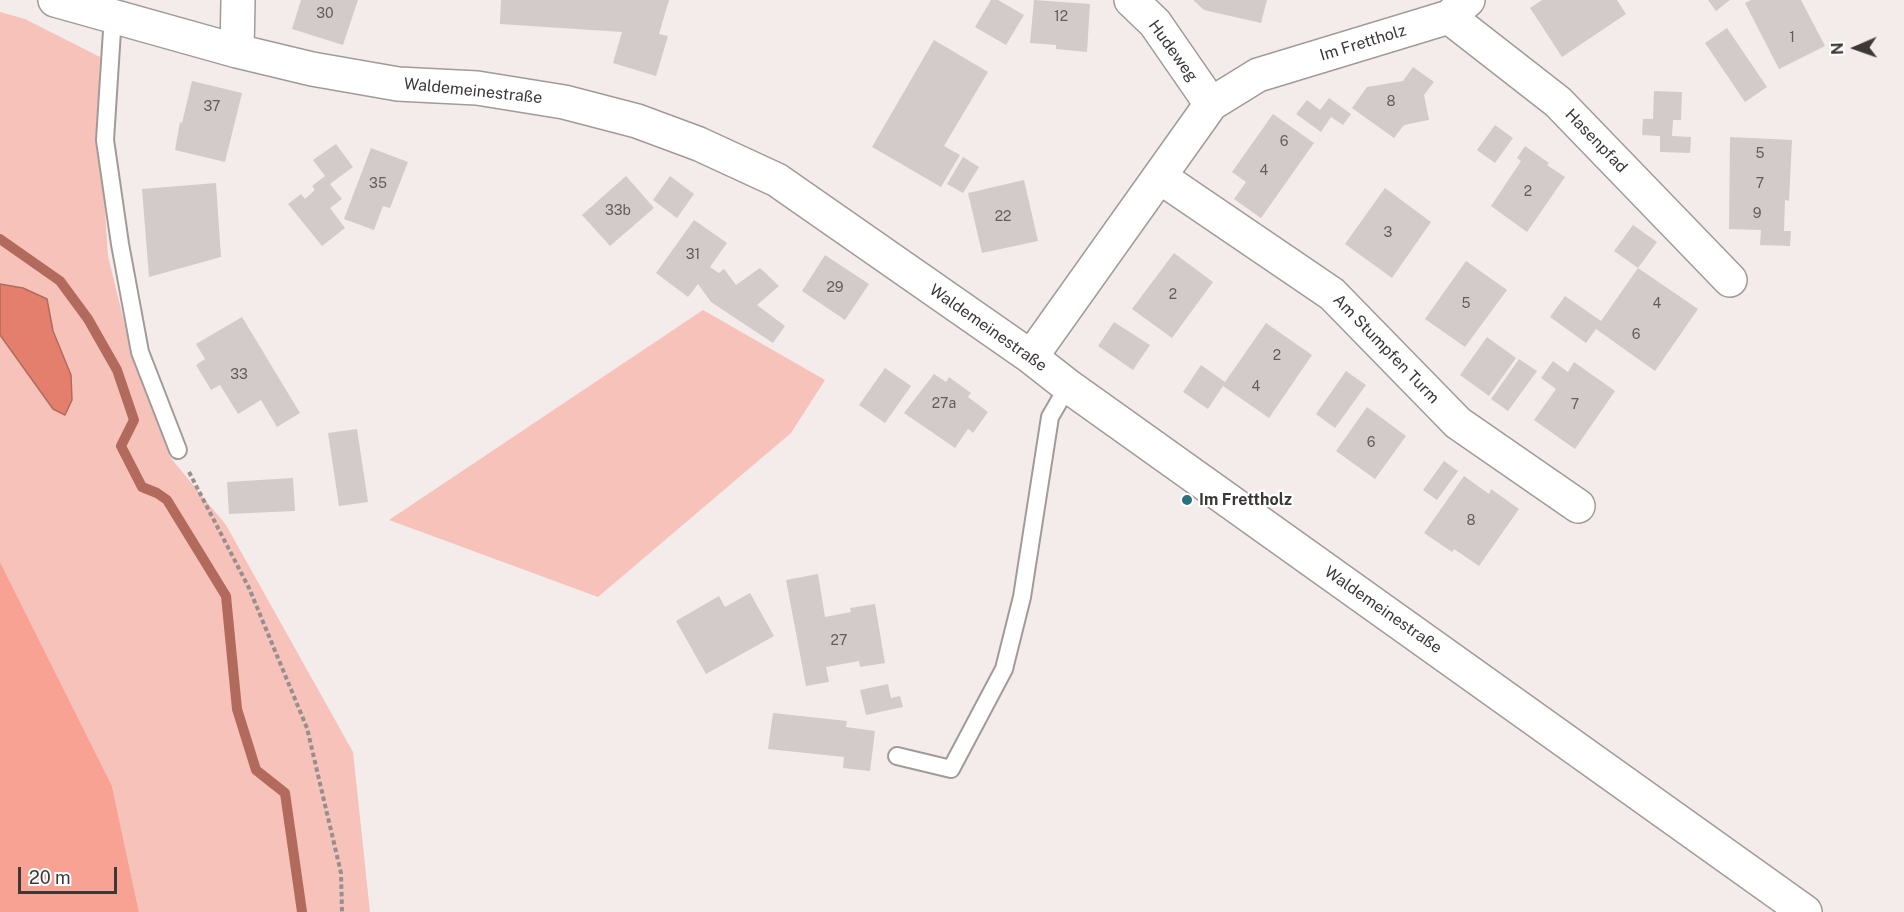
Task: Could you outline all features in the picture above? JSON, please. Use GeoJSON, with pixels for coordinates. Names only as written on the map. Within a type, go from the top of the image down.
{"type":"FeatureCollection","features":[{"type":"Feature","properties":{"kind":"street","name":"Waldemeinestraße"},"geometry":{"type":"LineString","coordinates":[[55,0],[237,51],[312,69],[398,84],[477,88],[564,102],[637,121],[699,144],[777,180],[1031,357],[1068,386],[1805,912]]}},
{"type":"Feature","properties":{"kind":"street"},"geometry":{"type":"LineString","coordinates":[[237,51],[238,0]]}},
{"type":"Feature","properties":{"kind":"street","name":"Hudeweg"},"geometry":{"type":"LineString","coordinates":[[1131,0],[1155,23],[1211,104]]}},
{"type":"Feature","properties":{"kind":"street","name":"Im Frettholz"},"geometry":{"type":"LineString","coordinates":[[1031,357],[1211,104],[1258,75],[1459,9]]}},
{"type":"Feature","properties":{"kind":"street","name":"Hasenpfad"},"geometry":{"type":"LineString","coordinates":[[1459,9],[1558,102],[1730,280]]}},
{"type":"Feature","properties":{"kind":"street","name":"Am Stumpfen Turm"},"geometry":{"type":"LineString","coordinates":[[1160,177],[1332,294],[1458,423],[1578,506]]}},
{"type":"Feature","properties":{"kind":"lane"},"geometry":{"type":"LineString","coordinates":[[113,15],[105,140],[120,244],[140,352],[178,450]]}},
{"type":"Feature","properties":{"kind":"lane"},"geometry":{"type":"LineString","coordinates":[[897,756],[951,770],[1004,669],[1022,597],[1050,417],[1068,386]]}},
{"type":"Feature","properties":{"kind":"path"},"geometry":{"type":"LineString","coordinates":[[178,450],[249,588],[307,728],[341,873],[342,912]]}},
{"type":"Feature","properties":{"kind":"shaded area"},"geometry":{"type":"Polygon","coordinates":[[[0,12],[25,19],[100,57],[98,107],[108,256],[129,342],[170,457],[226,525],[353,752],[370,912],[139,912],[112,786],[0,562],[0,12]]]}},
{"type":"Feature","properties":{"kind":"shaded area"},"geometry":{"type":"Polygon","coordinates":[[[0,284],[23,288],[47,299],[53,331],[71,375],[72,400],[65,415],[53,409],[0,335],[0,284]]]}},
{"type":"Feature","properties":{"kind":"shaded area"},"geometry":{"type":"Polygon","coordinates":[[[703,310],[825,380],[791,433],[598,597],[389,520],[703,310]]]}},
{"type":"Feature","properties":{"kind":"shaded area"},"geometry":{"type":"Polygon","coordinates":[[[0,562],[112,786],[139,912],[0,912],[0,562]]]}},
{"type":"Feature","properties":{"kind":"building"},"geometry":{"type":"Polygon","coordinates":[[[301,0],[358,0],[343,45],[292,29],[301,0]]]}},
{"type":"Feature","properties":{"kind":"building"},"geometry":{"type":"Polygon","coordinates":[[[501,0],[669,0],[659,34],[668,36],[656,76],[613,63],[622,32],[500,24],[501,0]]]}},
{"type":"Feature","properties":{"kind":"building"},"geometry":{"type":"Polygon","coordinates":[[[991,0],[998,0],[1024,15],[1006,45],[975,27],[991,0]]]}},
{"type":"Feature","properties":{"kind":"building"},"geometry":{"type":"Polygon","coordinates":[[[1034,0],[1090,4],[1087,52],[1056,49],[1056,45],[1030,43],[1034,0]]]}},
{"type":"Feature","properties":{"kind":"building"},"geometry":{"type":"Polygon","coordinates":[[[1193,0],[1267,0],[1261,23],[1204,10],[1193,0]]]}},
{"type":"Feature","properties":{"kind":"building"},"geometry":{"type":"Polygon","coordinates":[[[1542,0],[1617,0],[1626,14],[1562,57],[1530,8],[1542,0]]]}},
{"type":"Feature","properties":{"kind":"building"},"geometry":{"type":"Polygon","coordinates":[[[1708,0],[1730,0],[1716,11],[1708,0]]]}},
{"type":"Feature","properties":{"kind":"building"},"geometry":{"type":"Polygon","coordinates":[[[1751,0],[1801,0],[1825,46],[1779,69],[1745,3],[1751,0]]]}},
{"type":"Feature","properties":{"kind":"building"},"geometry":{"type":"Polygon","coordinates":[[[1727,28],[1767,87],[1745,102],[1705,43],[1727,28]]]}},
{"type":"Feature","properties":{"kind":"building"},"geometry":{"type":"Polygon","coordinates":[[[934,40],[988,72],[944,146],[960,155],[941,187],[872,147],[934,40]]]}},
{"type":"Feature","properties":{"kind":"building"},"geometry":{"type":"Polygon","coordinates":[[[1413,67],[1434,82],[1424,95],[1429,120],[1404,125],[1394,138],[1352,108],[1367,87],[1403,81],[1413,67]]]}},
{"type":"Feature","properties":{"kind":"building"},"geometry":{"type":"Polygon","coordinates":[[[192,81],[242,93],[225,162],[175,150],[180,122],[182,123],[192,81]]]}},
{"type":"Feature","properties":{"kind":"building"},"geometry":{"type":"Polygon","coordinates":[[[1654,91],[1682,92],[1681,120],[1673,120],[1672,136],[1691,137],[1690,153],[1660,152],[1660,136],[1642,135],[1643,119],[1653,119],[1654,91]]]}},
{"type":"Feature","properties":{"kind":"building"},"geometry":{"type":"Polygon","coordinates":[[[1329,98],[1351,114],[1343,125],[1331,117],[1321,132],[1296,114],[1307,100],[1320,110],[1329,98]]]}},
{"type":"Feature","properties":{"kind":"building"},"geometry":{"type":"Polygon","coordinates":[[[1273,114],[1314,143],[1261,218],[1234,199],[1246,182],[1232,172],[1273,114]]]}},
{"type":"Feature","properties":{"kind":"building"},"geometry":{"type":"Polygon","coordinates":[[[1495,125],[1513,138],[1495,163],[1477,150],[1495,125]]]}},
{"type":"Feature","properties":{"kind":"building"},"geometry":{"type":"Polygon","coordinates":[[[1730,137],[1792,140],[1789,201],[1785,200],[1784,231],[1791,231],[1790,246],[1760,245],[1761,230],[1729,229],[1730,137]]]}},
{"type":"Feature","properties":{"kind":"building"},"geometry":{"type":"Polygon","coordinates":[[[336,144],[353,167],[330,184],[342,199],[330,208],[345,228],[322,246],[288,204],[301,194],[305,199],[315,190],[312,186],[325,176],[313,160],[336,144]]]}},
{"type":"Feature","properties":{"kind":"building"},"geometry":{"type":"Polygon","coordinates":[[[1525,146],[1565,177],[1527,232],[1491,206],[1521,161],[1517,158],[1525,146]]]}},
{"type":"Feature","properties":{"kind":"building"},"geometry":{"type":"Polygon","coordinates":[[[371,148],[408,162],[390,208],[383,206],[374,230],[344,219],[371,148]]]}},
{"type":"Feature","properties":{"kind":"building"},"geometry":{"type":"Polygon","coordinates":[[[963,157],[979,167],[963,193],[947,184],[963,157]]]}},
{"type":"Feature","properties":{"kind":"building"},"geometry":{"type":"Polygon","coordinates":[[[626,176],[654,208],[610,246],[582,215],[626,176]]]}},
{"type":"Feature","properties":{"kind":"building"},"geometry":{"type":"Polygon","coordinates":[[[670,176],[694,194],[677,218],[653,200],[670,176]]]}},
{"type":"Feature","properties":{"kind":"building"},"geometry":{"type":"Polygon","coordinates":[[[1024,180],[1038,241],[982,253],[968,193],[1024,180]]]}},
{"type":"Feature","properties":{"kind":"building"},"geometry":{"type":"Polygon","coordinates":[[[216,183],[221,257],[149,277],[142,189],[216,183]]]}},
{"type":"Feature","properties":{"kind":"building"},"geometry":{"type":"Polygon","coordinates":[[[1385,188],[1431,222],[1392,278],[1345,244],[1385,188]]]}},
{"type":"Feature","properties":{"kind":"building"},"geometry":{"type":"Polygon","coordinates":[[[694,220],[727,243],[710,267],[719,273],[724,269],[736,285],[760,268],[779,286],[757,305],[785,326],[773,343],[711,302],[698,284],[688,297],[656,273],[694,220]]]}},
{"type":"Feature","properties":{"kind":"building"},"geometry":{"type":"Polygon","coordinates":[[[1633,225],[1657,242],[1638,268],[1614,251],[1633,225]]]}},
{"type":"Feature","properties":{"kind":"building"},"geometry":{"type":"Polygon","coordinates":[[[1174,253],[1213,282],[1172,338],[1132,309],[1174,253]]]}},
{"type":"Feature","properties":{"kind":"building"},"geometry":{"type":"Polygon","coordinates":[[[825,255],[869,284],[845,320],[802,291],[825,255]]]}},
{"type":"Feature","properties":{"kind":"building"},"geometry":{"type":"Polygon","coordinates":[[[1466,261],[1507,290],[1465,347],[1425,319],[1466,261]]]}},
{"type":"Feature","properties":{"kind":"building"},"geometry":{"type":"Polygon","coordinates":[[[1638,268],[1698,309],[1655,371],[1596,329],[1586,343],[1550,317],[1565,296],[1601,321],[1638,268]]]}},
{"type":"Feature","properties":{"kind":"building"},"geometry":{"type":"Polygon","coordinates":[[[242,317],[300,413],[277,427],[261,400],[238,414],[220,385],[211,390],[196,365],[205,359],[196,344],[242,317]]]}},
{"type":"Feature","properties":{"kind":"building"},"geometry":{"type":"Polygon","coordinates":[[[1114,322],[1150,345],[1133,370],[1098,346],[1114,322]]]}},
{"type":"Feature","properties":{"kind":"building"},"geometry":{"type":"Polygon","coordinates":[[[1266,323],[1312,355],[1269,418],[1223,386],[1208,409],[1183,392],[1201,365],[1225,382],[1266,323]]]}},
{"type":"Feature","properties":{"kind":"building"},"geometry":{"type":"Polygon","coordinates":[[[1487,337],[1516,358],[1489,396],[1460,375],[1487,337]]]}},
{"type":"Feature","properties":{"kind":"building"},"geometry":{"type":"Polygon","coordinates":[[[1519,359],[1537,371],[1508,411],[1491,399],[1519,359]]]}},
{"type":"Feature","properties":{"kind":"building"},"geometry":{"type":"Polygon","coordinates":[[[1553,361],[1568,372],[1574,362],[1615,391],[1575,449],[1534,420],[1556,389],[1541,378],[1553,361]]]}},
{"type":"Feature","properties":{"kind":"building"},"geometry":{"type":"Polygon","coordinates":[[[885,368],[911,386],[885,423],[859,405],[885,368]]]}},
{"type":"Feature","properties":{"kind":"building"},"geometry":{"type":"Polygon","coordinates":[[[1346,371],[1366,385],[1335,428],[1316,414],[1346,371]]]}},
{"type":"Feature","properties":{"kind":"building"},"geometry":{"type":"Polygon","coordinates":[[[934,374],[946,382],[949,377],[971,393],[968,397],[988,412],[973,433],[968,429],[955,448],[904,413],[934,374]]]}},
{"type":"Feature","properties":{"kind":"building"},"geometry":{"type":"Polygon","coordinates":[[[1367,407],[1406,436],[1375,479],[1336,451],[1367,407]]]}},
{"type":"Feature","properties":{"kind":"building"},"geometry":{"type":"Polygon","coordinates":[[[357,429],[368,502],[339,506],[328,433],[357,429]]]}},
{"type":"Feature","properties":{"kind":"building"},"geometry":{"type":"Polygon","coordinates":[[[1444,461],[1458,471],[1437,500],[1423,490],[1444,461]]]}},
{"type":"Feature","properties":{"kind":"building"},"geometry":{"type":"Polygon","coordinates":[[[1464,476],[1489,494],[1491,489],[1519,509],[1479,566],[1454,549],[1452,552],[1424,533],[1464,476]]]}},
{"type":"Feature","properties":{"kind":"building"},"geometry":{"type":"Polygon","coordinates":[[[293,478],[295,511],[229,514],[227,482],[293,478]]]}},
{"type":"Feature","properties":{"kind":"building"},"geometry":{"type":"Polygon","coordinates":[[[818,574],[825,617],[851,612],[850,608],[875,604],[885,663],[860,667],[859,661],[826,667],[829,682],[806,686],[786,580],[818,574]]]}},
{"type":"Feature","properties":{"kind":"building"},"geometry":{"type":"Polygon","coordinates":[[[750,593],[774,636],[706,674],[676,621],[719,596],[725,607],[750,593]]]}},
{"type":"Feature","properties":{"kind":"building"},"geometry":{"type":"Polygon","coordinates":[[[888,684],[891,698],[900,696],[903,707],[866,715],[860,690],[888,684]]]}},
{"type":"Feature","properties":{"kind":"building"},"geometry":{"type":"Polygon","coordinates":[[[773,713],[847,721],[846,727],[875,731],[870,771],[843,768],[844,757],[768,749],[773,713]]]}},
{"type":"Feature","properties":{"kind":"waterway"},"geometry":{"type":"LineString","coordinates":[[0,239],[60,281],[88,319],[117,370],[134,420],[121,446],[142,487],[167,500],[226,596],[237,709],[256,770],[285,793],[302,912]]}},
{"type":"Feature","properties":{"kind":"place","name":"Im Frettholz"},"geometry":{"type":"Point","coordinates":[1187,500]}}]}
